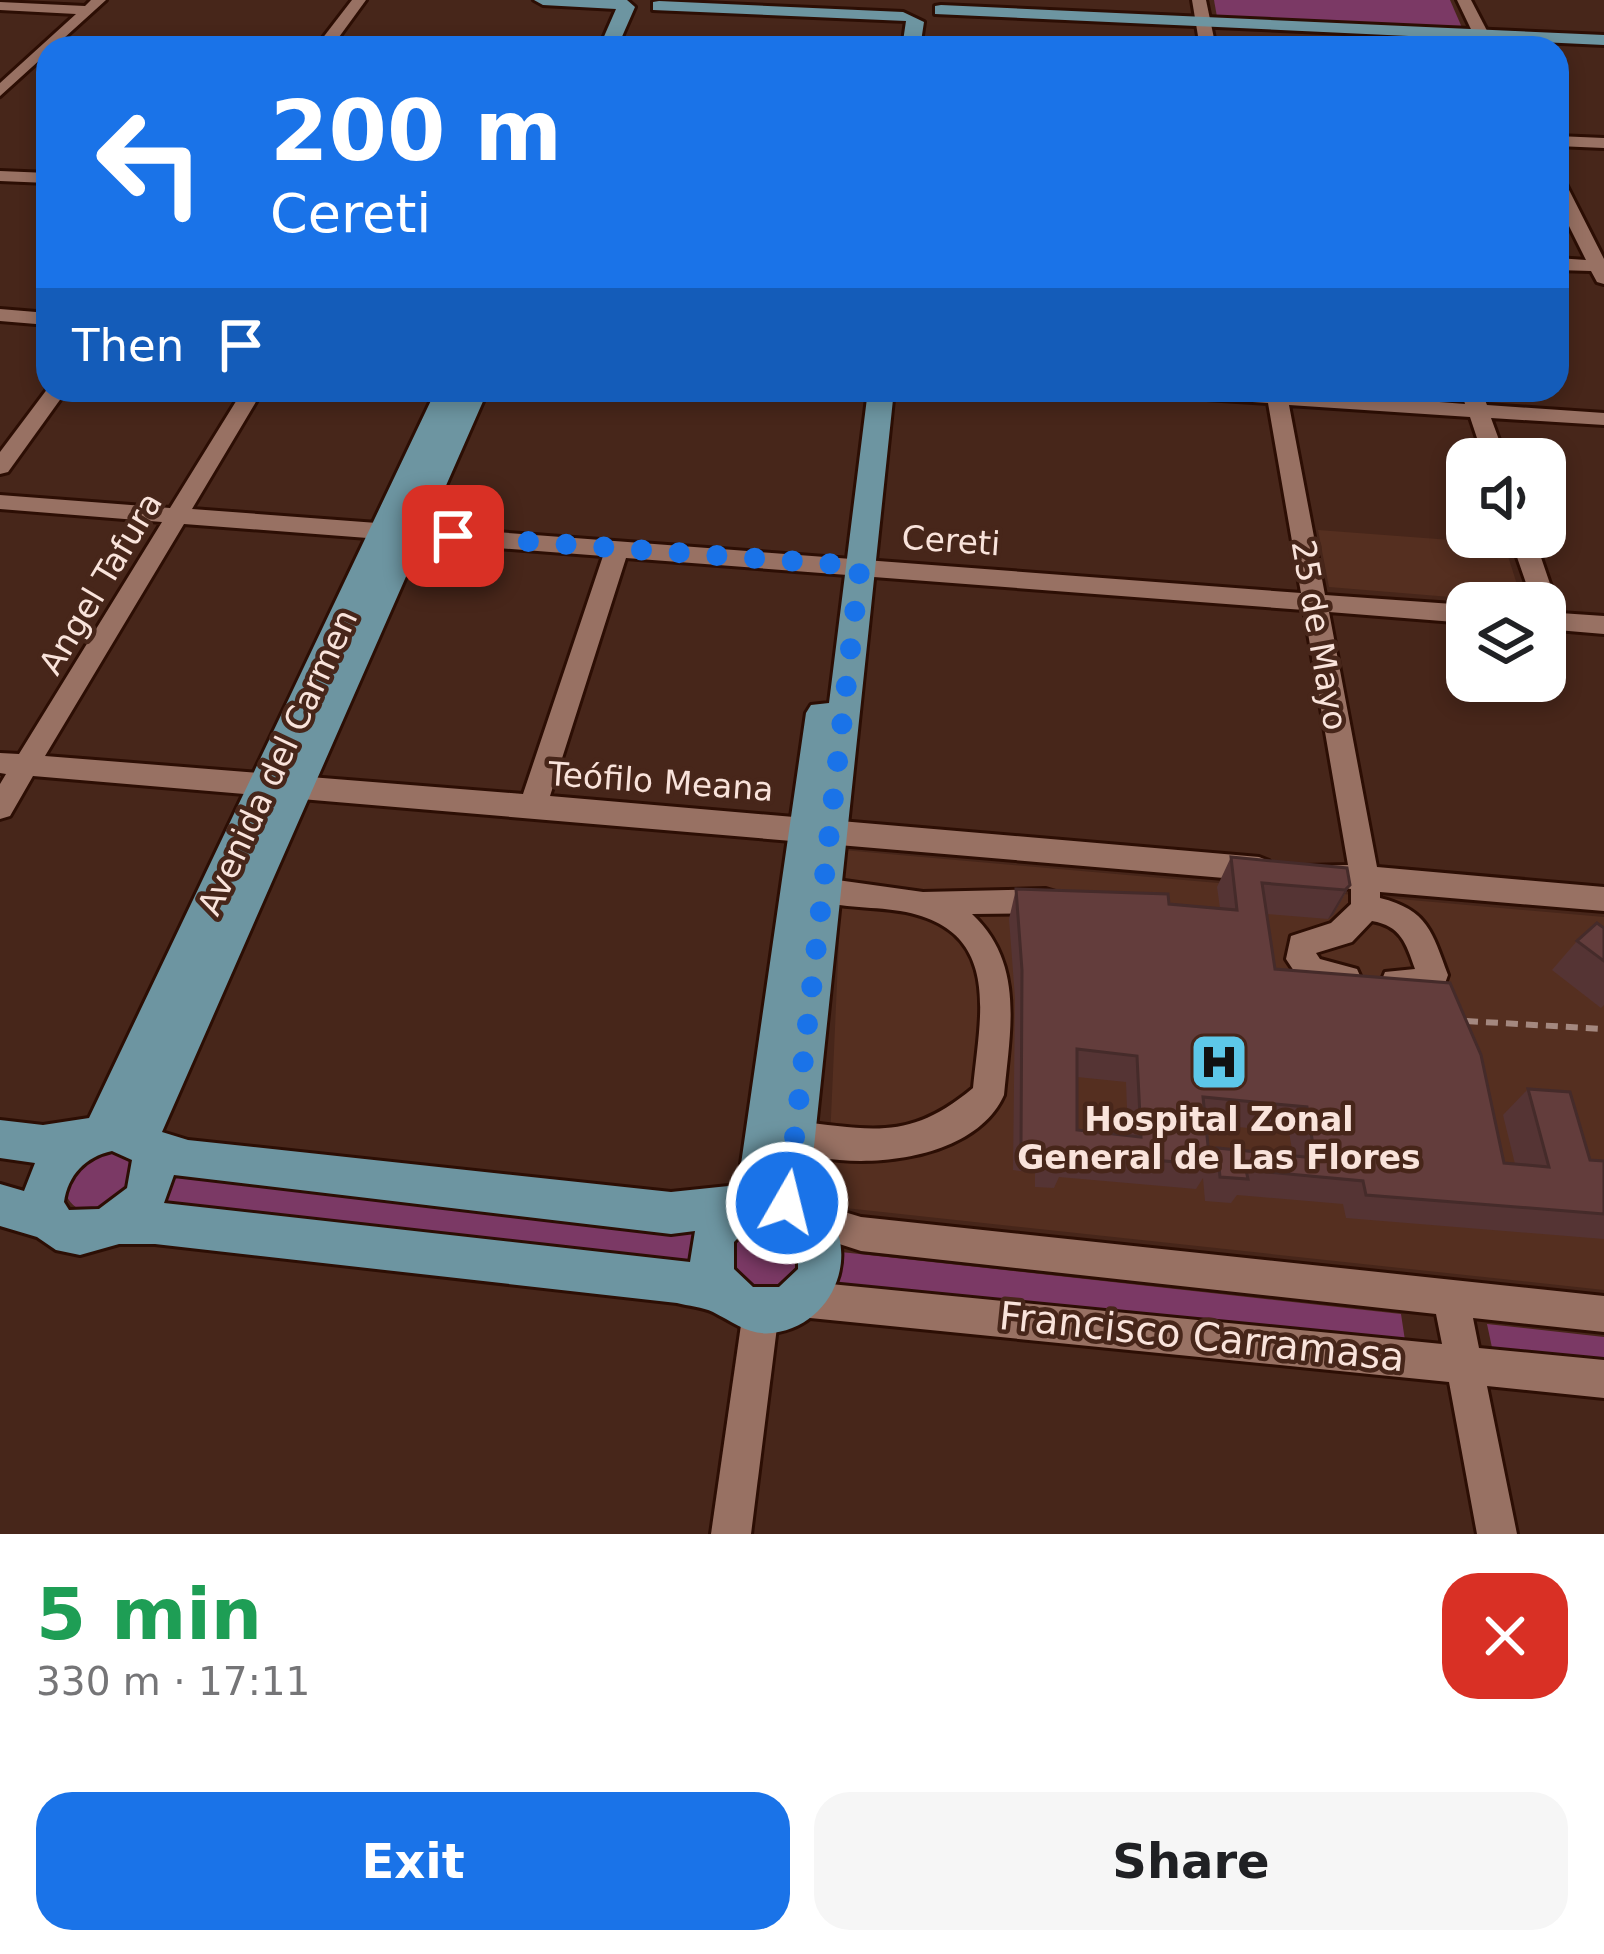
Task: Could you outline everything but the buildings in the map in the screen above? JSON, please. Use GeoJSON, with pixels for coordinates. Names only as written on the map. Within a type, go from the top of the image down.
{"type":"FeatureCollection","features":[{"type":"Feature","properties":{"kind":"main road"},"geometry":{"type":"LineString","coordinates":[[543,0],[922,11]]}},
{"type":"Feature","properties":{"kind":"main road"},"geometry":{"type":"LineString","coordinates":[[717,0],[1276,36]]}},
{"type":"Feature","properties":{"kind":"main road"},"geometry":{"type":"LineString","coordinates":[[616,36],[639,4]]}},
{"type":"Feature","properties":{"kind":"main road"},"geometry":{"type":"LineString","coordinates":[[630,36],[639,4]]}},
{"type":"Feature","properties":{"kind":"main road"},"geometry":{"type":"LineString","coordinates":[[1569,44],[1604,45]]}},
{"type":"Feature","properties":{"kind":"main road","name":"Avenida del Carmen"},"geometry":{"type":"LineString","coordinates":[[398,532],[445,402]]}},
{"type":"Feature","properties":{"kind":"main road","name":"Avenida del Carmen"},"geometry":{"type":"LineString","coordinates":[[120,1139],[398,532],[468,402]]}},
{"type":"Feature","properties":{"kind":"main road"},"geometry":{"type":"LineString","coordinates":[[773,1207],[851,565],[865,402]]}},
{"type":"Feature","properties":{"kind":"main road"},"geometry":{"type":"LineString","coordinates":[[851,565],[879,402]]}},
{"type":"Feature","properties":{"kind":"main road"},"geometry":{"type":"LineString","coordinates":[[773,1207],[817,1233],[820,1268],[762,1301],[715,1279],[711,1246],[717,1230],[773,1207],[796,1137],[824,890],[820,829]]}},
{"type":"Feature","properties":{"kind":"main road","name":"Francisco Carramasa"},"geometry":{"type":"LineString","coordinates":[[0,1139],[43,1144],[120,1139],[188,1160],[671,1213],[773,1207]]}},
{"type":"Feature","properties":{"kind":"main road"},"geometry":{"type":"LineString","coordinates":[[0,1205],[85,1236],[119,1223],[147,1195],[155,1162],[120,1139],[60,1159],[49,1174],[43,1205],[47,1219]]}},
{"type":"Feature","properties":{"kind":"main road","name":"Francisco Carramasa"},"geometry":{"type":"LineString","coordinates":[[119,1223],[155,1223],[677,1281],[762,1301]]}},
{"type":"Feature","properties":{"kind":"street"},"geometry":{"type":"LineString","coordinates":[[332,36],[359,0]]}},
{"type":"Feature","properties":{"kind":"street"},"geometry":{"type":"LineString","coordinates":[[1199,0],[1206,34]]}},
{"type":"Feature","properties":{"kind":"street"},"geometry":{"type":"LineString","coordinates":[[1464,0],[1482,36]]}},
{"type":"Feature","properties":{"kind":"street"},"geometry":{"type":"LineString","coordinates":[[0,6],[94,5]]}},
{"type":"Feature","properties":{"kind":"street"},"geometry":{"type":"LineString","coordinates":[[60,36],[94,5]]}},
{"type":"Feature","properties":{"kind":"street"},"geometry":{"type":"LineString","coordinates":[[0,91],[36,58]]}},
{"type":"Feature","properties":{"kind":"street"},"geometry":{"type":"LineString","coordinates":[[29,64],[36,64]]}},
{"type":"Feature","properties":{"kind":"street"},"geometry":{"type":"LineString","coordinates":[[1569,142],[1604,143]]}},
{"type":"Feature","properties":{"kind":"street"},"geometry":{"type":"LineString","coordinates":[[0,176],[36,178]]}},
{"type":"Feature","properties":{"kind":"street"},"geometry":{"type":"LineString","coordinates":[[1569,207],[1602,270]]}},
{"type":"Feature","properties":{"kind":"street"},"geometry":{"type":"LineString","coordinates":[[1569,266],[1602,270]]}},
{"type":"Feature","properties":{"kind":"street"},"geometry":{"type":"LineString","coordinates":[[0,315],[36,318]]}},
{"type":"Feature","properties":{"kind":"street"},"geometry":{"type":"LineString","coordinates":[[0,467],[48,402]]}},
{"type":"Feature","properties":{"kind":"street","name":"Angel Tafura"},"geometry":{"type":"LineString","coordinates":[[0,808],[13,764],[180,516],[246,402]]}},
{"type":"Feature","properties":{"kind":"street","name":"25 de Mayo"},"geometry":{"type":"LineString","coordinates":[[1278,402],[1365,894]]}},
{"type":"Feature","properties":{"kind":"street"},"geometry":{"type":"LineString","coordinates":[[1476,402],[1488,438]]}},
{"type":"Feature","properties":{"kind":"street"},"geometry":{"type":"LineString","coordinates":[[1489,402],[1604,419]]}},
{"type":"Feature","properties":{"kind":"street","name":"Cereti"},"geometry":{"type":"LineString","coordinates":[[0,502],[1446,612]]}},
{"type":"Feature","properties":{"kind":"street"},"geometry":{"type":"LineString","coordinates":[[532,808],[617,548]]}},
{"type":"Feature","properties":{"kind":"street"},"geometry":{"type":"LineString","coordinates":[[1566,622],[1604,625]]}},
{"type":"Feature","properties":{"kind":"street","name":"Teófilo Meana"},"geometry":{"type":"LineString","coordinates":[[13,764],[820,829],[1365,894],[1604,899]]}},
{"type":"Feature","properties":{"kind":"street"},"geometry":{"type":"LineString","coordinates":[[824,890],[930,902],[1076,903]]}},
{"type":"Feature","properties":{"kind":"street"},"geometry":{"type":"LineString","coordinates":[[1431,982],[1433,975],[1412,922],[1365,894],[1341,933],[1302,945],[1301,959],[1311,971],[1324,976],[1431,982],[1446,1001],[1452,1020]]}},
{"type":"Feature","properties":{"kind":"street"},"geometry":{"type":"LineString","coordinates":[[796,1137],[887,1147],[926,1140],[962,1120],[988,1095],[995,972],[960,921],[930,902]]}},
{"type":"Feature","properties":{"kind":"street","name":"Francisco Carramasa"},"geometry":{"type":"LineString","coordinates":[[773,1207],[861,1234],[1604,1314]]}},
{"type":"Feature","properties":{"kind":"street"},"geometry":{"type":"LineString","coordinates":[[1451,1298],[1497,1534]]}},
{"type":"Feature","properties":{"kind":"street"},"geometry":{"type":"LineString","coordinates":[[731,1534],[762,1301]]}},
{"type":"Feature","properties":{"kind":"street","name":"Francisco Carramasa"},"geometry":{"type":"LineString","coordinates":[[762,1301],[1463,1362],[1604,1379]]}},
{"type":"Feature","properties":{"kind":"path"},"geometry":{"type":"LineString","coordinates":[[1452,1020],[1604,1029]]}},
{"type":"Feature","properties":{"kind":"shaded area"},"geometry":{"type":"Polygon","coordinates":[[[1214,0],[1450,0],[1463,30],[1217,17],[1214,0]]]}},
{"type":"Feature","properties":{"kind":"shaded area"},"geometry":{"type":"Polygon","coordinates":[[[1318,530],[1446,540],[1446,558],[1509,558],[1516,582],[1446,582],[1446,597],[1329,587],[1318,530]]]}},
{"type":"Feature","properties":{"kind":"shaded area","name":"Hospital Zonal General de Las Flores"},"geometry":{"type":"Polygon","coordinates":[[[843,850],[1604,917],[1604,1290],[827,1206],[843,850]]]}},
{"type":"Feature","properties":{"kind":"shaded area"},"geometry":{"type":"Polygon","coordinates":[[[113,1150],[131,1167],[124,1188],[103,1204],[77,1208],[66,1190],[73,1172],[82,1159],[113,1150]]]}},
{"type":"Feature","properties":{"kind":"shaded area"},"geometry":{"type":"Polygon","coordinates":[[[165,1172],[693,1231],[689,1261],[154,1201],[165,1172]]]}},
{"type":"Feature","properties":{"kind":"shaded area"},"geometry":{"type":"Polygon","coordinates":[[[766,1223],[789,1232],[798,1255],[789,1278],[766,1287],[743,1278],[734,1255],[743,1232],[766,1223]]]}},
{"type":"Feature","properties":{"kind":"shaded area"},"geometry":{"type":"Polygon","coordinates":[[[832,1251],[1401,1314],[1406,1347],[829,1282],[832,1251]]]}},
{"type":"Feature","properties":{"kind":"shaded area"},"geometry":{"type":"Polygon","coordinates":[[[1487,1324],[1604,1337],[1604,1369],[1494,1357],[1487,1324]]]}},
{"type":"Feature","properties":{"kind":"place","name":"Hospital Zonal General de Las Flores"},"geometry":{"type":"Point","coordinates":[1219,1062]}},
{"type":"Feature","properties":{"kind":"route"},"geometry":{"type":"LineString","coordinates":[[453,536],[860,566],[787,1203]]}}]}
